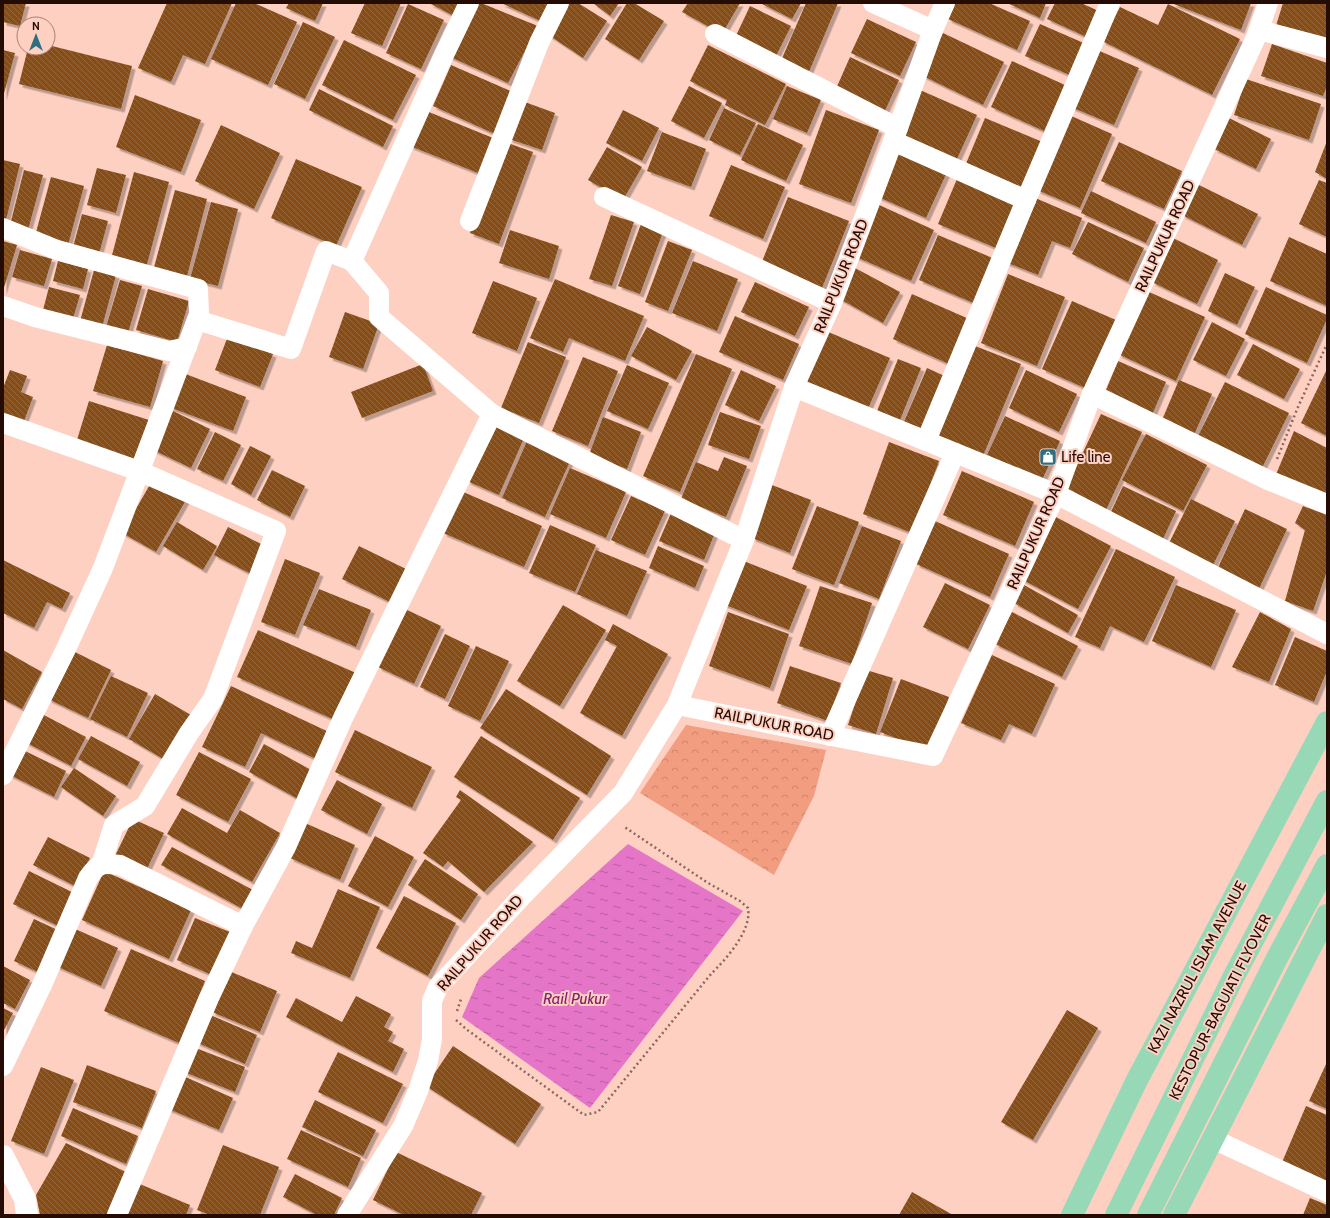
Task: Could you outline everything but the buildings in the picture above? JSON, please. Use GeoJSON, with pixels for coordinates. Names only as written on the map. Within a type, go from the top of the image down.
{"type":"FeatureCollection","features":[{"type":"Feature","properties":{"kind":"main road","name":"KAZI NAZRUL ISLAM AVENUE"},"geometry":{"type":"LineString","coordinates":[[1072,1215],[1137,1080],[1327,722]]}},
{"type":"Feature","properties":{"kind":"main road","name":"KESTOPUR-BAGUIATI FLYOVER"},"geometry":{"type":"LineString","coordinates":[[1116,1215],[1234,976],[1327,801]]}},
{"type":"Feature","properties":{"kind":"main road","name":"KESTOPUR-BAGUIATI FLYOVER"},"geometry":{"type":"LineString","coordinates":[[1148,1215],[1277,958],[1327,865]]}},
{"type":"Feature","properties":{"kind":"main road"},"geometry":{"type":"LineString","coordinates":[[1174,1215],[1324,926]]}},
{"type":"Feature","properties":{"kind":"street"},"geometry":{"type":"LineString","coordinates":[[352,261],[468,3]]}},
{"type":"Feature","properties":{"kind":"street"},"geometry":{"type":"LineString","coordinates":[[470,221],[539,43],[559,3]]}},
{"type":"Feature","properties":{"kind":"street"},"geometry":{"type":"LineString","coordinates":[[873,3],[933,30]]}},
{"type":"Feature","properties":{"kind":"street","name":"RAILPUKUR ROAD"},"geometry":{"type":"LineString","coordinates":[[347,1215],[403,1126],[418,1091],[428,1061],[432,1038],[432,1001],[438,987],[524,894],[623,793],[677,705],[744,540],[794,387],[832,303],[896,134],[933,30],[945,3]]}},
{"type":"Feature","properties":{"kind":"street"},"geometry":{"type":"LineString","coordinates":[[926,441],[1110,3]]}},
{"type":"Feature","properties":{"kind":"street","name":"RAILPUKUR ROAD"},"geometry":{"type":"LineString","coordinates":[[677,705],[933,756],[1056,494],[1092,394],[1259,30],[1268,3]]}},
{"type":"Feature","properties":{"kind":"street"},"geometry":{"type":"LineString","coordinates":[[1259,30],[1327,48]]}},
{"type":"Feature","properties":{"kind":"street"},"geometry":{"type":"LineString","coordinates":[[715,34],[896,134],[1026,200]]}},
{"type":"Feature","properties":{"kind":"street"},"geometry":{"type":"LineString","coordinates":[[604,197],[832,303]]}},
{"type":"Feature","properties":{"kind":"street"},"geometry":{"type":"LineString","coordinates":[[3,228],[57,250],[198,289],[199,314],[103,568],[65,651],[3,775]]}},
{"type":"Feature","properties":{"kind":"street"},"geometry":{"type":"LineString","coordinates":[[197,320],[291,349],[326,251],[352,261],[379,293],[379,317],[492,414],[744,540]]}},
{"type":"Feature","properties":{"kind":"street"},"geometry":{"type":"LineString","coordinates":[[3,306],[35,317],[169,350],[186,347]]}},
{"type":"Feature","properties":{"kind":"street"},"geometry":{"type":"LineString","coordinates":[[794,387],[1056,494],[1327,634]]}},
{"type":"Feature","properties":{"kind":"street"},"geometry":{"type":"LineString","coordinates":[[1092,394],[1268,480],[1327,504]]}},
{"type":"Feature","properties":{"kind":"street"},"geometry":{"type":"LineString","coordinates":[[117,1215],[209,998],[243,926],[286,847],[343,718],[492,414]]}},
{"type":"Feature","properties":{"kind":"street"},"geometry":{"type":"LineString","coordinates":[[3,423],[139,471],[276,531],[213,699],[189,733],[145,806],[114,825],[101,865]]}},
{"type":"Feature","properties":{"kind":"street"},"geometry":{"type":"LineString","coordinates":[[830,736],[955,453]]}},
{"type":"Feature","properties":{"kind":"street"},"geometry":{"type":"LineString","coordinates":[[3,1066],[42,985],[88,878],[96,867],[107,863],[120,865],[243,926]]}},
{"type":"Feature","properties":{"kind":"street"},"geometry":{"type":"LineString","coordinates":[[1213,1139],[1327,1192]]}},
{"type":"Feature","properties":{"kind":"street"},"geometry":{"type":"LineString","coordinates":[[3,1156],[25,1198],[27,1215]]}},
{"type":"Feature","properties":{"kind":"path"},"geometry":{"type":"LineString","coordinates":[[1268,480],[1298,407],[1327,344]]}},
{"type":"Feature","properties":{"kind":"path"},"geometry":{"type":"LineString","coordinates":[[456,1019],[466,1029],[584,1115],[598,1112],[711,974],[728,957],[750,916],[748,908],[740,901],[708,883],[621,825],[616,800]]}},
{"type":"Feature","properties":{"kind":"path"},"geometry":{"type":"LineString","coordinates":[[456,1012],[462,997]]}},
{"type":"Feature","properties":{"kind":"green space"},"geometry":{"type":"Polygon","coordinates":[[[686,725],[826,750],[814,796],[774,875],[640,793],[686,725]]]}},
{"type":"Feature","properties":{"kind":"water","name":"Rail Pukur"},"geometry":{"type":"Polygon","coordinates":[[[628,844],[743,911],[590,1108],[462,1017],[479,978],[628,844]]]}},
{"type":"Feature","properties":{"kind":"place","name":"Life line"},"geometry":{"type":"Point","coordinates":[1048,457]}}]}
